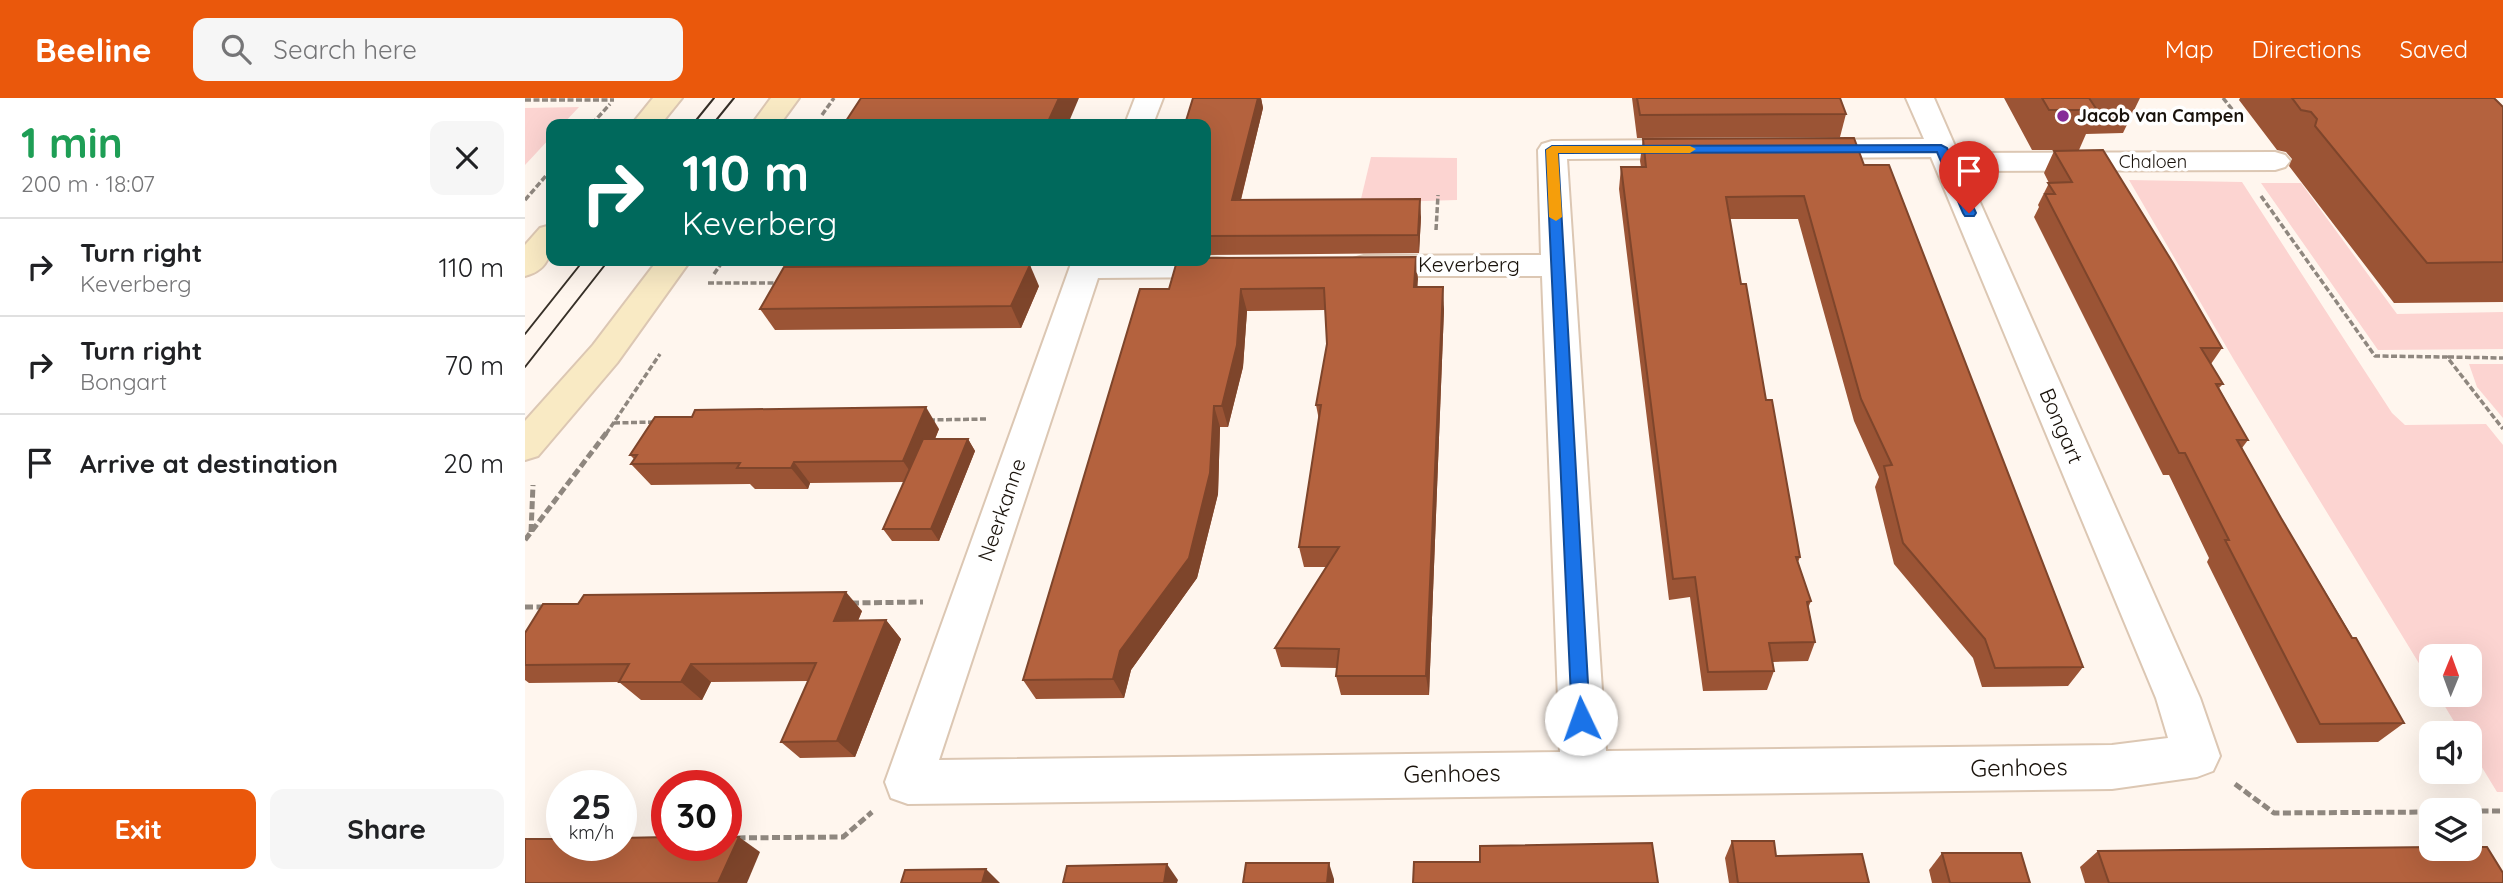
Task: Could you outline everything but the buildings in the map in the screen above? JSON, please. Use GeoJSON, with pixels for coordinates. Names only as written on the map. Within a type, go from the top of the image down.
{"type":"FeatureCollection","features":[{"type":"Feature","properties":{"kind":"main road"},"geometry":{"type":"LineString","coordinates":[[650,119],[668,98]]}},
{"type":"Feature","properties":{"kind":"main road"},"geometry":{"type":"LineString","coordinates":[[770,119],[785,98]]}},
{"type":"Feature","properties":{"kind":"main road"},"geometry":{"type":"LineString","coordinates":[[525,267],[546,241]]}},
{"type":"Feature","properties":{"kind":"main road"},"geometry":{"type":"LineString","coordinates":[[525,446],[605,354],[670,266]]}},
{"type":"Feature","properties":{"kind":"street"},"geometry":{"type":"LineString","coordinates":[[1141,119],[1149,98]]}},
{"type":"Feature","properties":{"kind":"street","name":"Bongart"},"geometry":{"type":"LineString","coordinates":[[1920,98],[2178,698],[2197,756]]}},
{"type":"Feature","properties":{"kind":"street"},"geometry":{"type":"LineString","coordinates":[[1584,772],[1552,150],[1719,149]]}},
{"type":"Feature","properties":{"kind":"street"},"geometry":{"type":"LineString","coordinates":[[1775,149],[1944,155]]}},
{"type":"Feature","properties":{"kind":"street","name":"Chaloen"},"geometry":{"type":"LineString","coordinates":[[1944,155],[2275,162]]}},
{"type":"Feature","properties":{"kind":"street","name":"Keverberg"},"geometry":{"type":"LineString","coordinates":[[1336,266],[1558,265]]}},
{"type":"Feature","properties":{"kind":"street","name":"Neerkanne"},"geometry":{"type":"LineString","coordinates":[[908,782],[1086,266]]}},
{"type":"Feature","properties":{"kind":"street"},"geometry":{"type":"LineString","coordinates":[[1197,266],[1252,267]]}},
{"type":"Feature","properties":{"kind":"street","name":"Genhoes"},"geometry":{"type":"LineString","coordinates":[[908,782],[2112,767],[2197,756]]}},
{"type":"Feature","properties":{"kind":"path"},"geometry":{"type":"LineString","coordinates":[[819,119],[834,98]]}},
{"type":"Feature","properties":{"kind":"path"},"geometry":{"type":"LineString","coordinates":[[525,100],[615,99]]}},
{"type":"Feature","properties":{"kind":"path"},"geometry":{"type":"LineString","coordinates":[[597,119],[615,99]]}},
{"type":"Feature","properties":{"kind":"path"},"geometry":{"type":"LineString","coordinates":[[2237,162],[2375,356],[2503,358]]}},
{"type":"Feature","properties":{"kind":"path"},"geometry":{"type":"LineString","coordinates":[[525,200],[546,176]]}},
{"type":"Feature","properties":{"kind":"path"},"geometry":{"type":"LineString","coordinates":[[701,294],[720,266]]}},
{"type":"Feature","properties":{"kind":"path"},"geometry":{"type":"LineString","coordinates":[[708,283],[792,283]]}},
{"type":"Feature","properties":{"kind":"path"},"geometry":{"type":"LineString","coordinates":[[525,540],[614,423],[664,348]]}},
{"type":"Feature","properties":{"kind":"path"},"geometry":{"type":"LineString","coordinates":[[2447,357],[2503,429]]}},
{"type":"Feature","properties":{"kind":"path"},"geometry":{"type":"LineString","coordinates":[[916,420],[1033,418]]}},
{"type":"Feature","properties":{"kind":"path"},"geometry":{"type":"LineString","coordinates":[[614,423],[655,422]]}},
{"type":"Feature","properties":{"kind":"path"},"geometry":{"type":"LineString","coordinates":[[838,603],[970,601]]}},
{"type":"Feature","properties":{"kind":"path"},"geometry":{"type":"LineString","coordinates":[[525,607],[552,607]]}},
{"type":"Feature","properties":{"kind":"path"},"geometry":{"type":"LineString","coordinates":[[2197,756],[2274,813],[2419,812]]}},
{"type":"Feature","properties":{"kind":"path"},"geometry":{"type":"LineString","coordinates":[[742,838],[843,837],[908,782]]}},
{"type":"Feature","properties":{"kind":"path"},"geometry":{"type":"LineString","coordinates":[[2482,811],[2503,811]]}},
{"type":"Feature","properties":{"kind":"shaded area"},"geometry":{"type":"Polygon","coordinates":[[[579,107],[568,119],[546,119],[546,142],[525,165],[525,108],[579,107]]]}},
{"type":"Feature","properties":{"kind":"shaded area"},"geometry":{"type":"Polygon","coordinates":[[[1371,157],[1457,158],[1457,200],[1360,203],[1371,157]]]}},
{"type":"Feature","properties":{"kind":"shaded area"},"geometry":{"type":"Polygon","coordinates":[[[2129,180],[2242,182],[2392,413],[2405,425],[2486,424],[2503,445],[2503,792],[2497,792],[2482,767],[2482,721],[2454,721],[2445,707],[2482,707],[2482,644],[2419,644],[2419,663],[2234,360],[2129,180]]]}},
{"type":"Feature","properties":{"kind":"shaded area"},"geometry":{"type":"Polygon","coordinates":[[[2261,183],[2301,183],[2397,314],[2503,312],[2503,349],[2378,350],[2261,183]]]}},
{"type":"Feature","properties":{"kind":"shaded area"},"geometry":{"type":"Polygon","coordinates":[[[2469,364],[2503,364],[2503,418],[2477,387],[2469,364]]]}},
{"type":"Feature","properties":{"kind":"tram line"},"geometry":{"type":"LineString","coordinates":[[697,119],[714,98]]}},
{"type":"Feature","properties":{"kind":"tram line"},"geometry":{"type":"LineString","coordinates":[[717,119],[734,98]]}},
{"type":"Feature","properties":{"kind":"tram line"},"geometry":{"type":"LineString","coordinates":[[525,334],[579,266]]}},
{"type":"Feature","properties":{"kind":"tram line"},"geometry":{"type":"LineString","coordinates":[[525,367],[604,266]]}},
{"type":"Feature","properties":{"kind":"slow traffic"},"geometry":{"type":"LineString","coordinates":[[1556,217],[1552,150],[1690,149]]}},
{"type":"Feature","properties":{"kind":"place","name":"Jacob van Campen"},"geometry":{"type":"Point","coordinates":[2063,116]}},
{"type":"Feature","properties":{"kind":"route"},"geometry":{"type":"LineString","coordinates":[[1581,719],[1552,150],[1941,148],[1969,213]]}}]}
